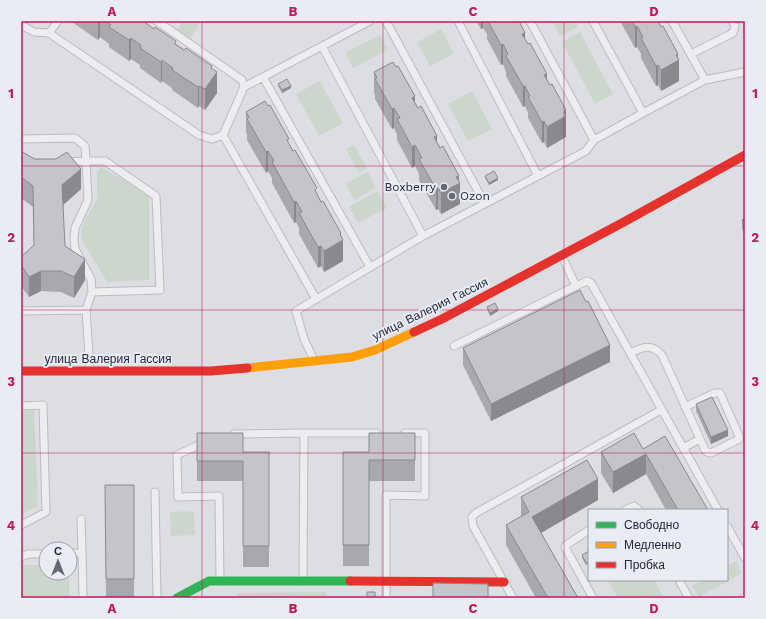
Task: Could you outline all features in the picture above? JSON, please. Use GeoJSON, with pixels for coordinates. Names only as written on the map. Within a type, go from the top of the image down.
{"type":"FeatureCollection","features":[{"type":"Feature","properties":{"kind":"street","name":"улица Валерия Гассия"},"geometry":{"type":"LineString","coordinates":[[21,371],[211,371],[315,362],[352,357],[375,350],[442,319],[561,256],[745,155]]}},
{"type":"Feature","properties":{"kind":"street"},"geometry":{"type":"LineString","coordinates":[[177,598],[209,581],[504,582]]}},
{"type":"Feature","properties":{"kind":"lane"},"geometry":{"type":"LineString","coordinates":[[49,33],[58,21]]}},
{"type":"Feature","properties":{"kind":"lane"},"geometry":{"type":"LineString","coordinates":[[21,26],[34,32],[49,33],[199,135],[212,139],[223,135],[244,87],[242,80],[157,21]]}},
{"type":"Feature","properties":{"kind":"lane"},"geometry":{"type":"LineString","coordinates":[[244,87],[370,21]]}},
{"type":"Feature","properties":{"kind":"lane"},"geometry":{"type":"LineString","coordinates":[[386,21],[485,204]]}},
{"type":"Feature","properties":{"kind":"lane"},"geometry":{"type":"LineString","coordinates":[[458,21],[538,176]]}},
{"type":"Feature","properties":{"kind":"lane"},"geometry":{"type":"LineString","coordinates":[[530,21],[594,140]]}},
{"type":"Feature","properties":{"kind":"lane"},"geometry":{"type":"LineString","coordinates":[[594,21],[643,114]]}},
{"type":"Feature","properties":{"kind":"lane"},"geometry":{"type":"LineString","coordinates":[[672,21],[705,80]]}},
{"type":"Feature","properties":{"kind":"lane"},"geometry":{"type":"LineString","coordinates":[[691,54],[733,33],[735,26],[732,21]]}},
{"type":"Feature","properties":{"kind":"lane"},"geometry":{"type":"LineString","coordinates":[[322,46],[423,236]]}},
{"type":"Feature","properties":{"kind":"lane"},"geometry":{"type":"LineString","coordinates":[[315,362],[304,339],[296,311],[423,236],[586,151],[594,140],[705,80],[745,72]]}},
{"type":"Feature","properties":{"kind":"lane"},"geometry":{"type":"LineString","coordinates":[[264,77],[370,268]]}},
{"type":"Feature","properties":{"kind":"lane"},"geometry":{"type":"LineString","coordinates":[[223,135],[316,299]]}},
{"type":"Feature","properties":{"kind":"lane"},"geometry":{"type":"LineString","coordinates":[[21,139],[75,138],[84,146],[88,200],[75,228],[74,239],[75,249],[91,279],[92,292],[86,310],[90,371]]}},
{"type":"Feature","properties":{"kind":"lane"},"geometry":{"type":"LineString","coordinates":[[57,162],[105,161],[156,196],[160,290],[92,292]]}},
{"type":"Feature","properties":{"kind":"lane"},"geometry":{"type":"LineString","coordinates":[[561,256],[576,286]]}},
{"type":"Feature","properties":{"kind":"lane"},"geometry":{"type":"LineString","coordinates":[[454,346],[576,286],[585,282],[590,282],[717,509]]}},
{"type":"Feature","properties":{"kind":"lane"},"geometry":{"type":"LineString","coordinates":[[21,311],[86,310]]}},
{"type":"Feature","properties":{"kind":"lane"},"geometry":{"type":"LineString","coordinates":[[630,353],[642,347],[650,347],[658,350],[662,355],[685,406],[705,450],[708,453],[739,439],[720,394],[715,393],[685,406]]}},
{"type":"Feature","properties":{"kind":"lane"},"geometry":{"type":"LineString","coordinates":[[21,406],[43,405],[46,512],[21,525]]}},
{"type":"Feature","properties":{"kind":"lane"},"geometry":{"type":"LineString","coordinates":[[513,598],[472,526],[472,517],[476,513],[661,410]]}},
{"type":"Feature","properties":{"kind":"lane"},"geometry":{"type":"LineString","coordinates":[[304,433],[304,582]]}},
{"type":"Feature","properties":{"kind":"lane"},"geometry":{"type":"LineString","coordinates":[[227,435],[304,433],[425,433],[425,496],[386,495],[386,598]]}},
{"type":"Feature","properties":{"kind":"lane"},"geometry":{"type":"LineString","coordinates":[[213,438],[177,455],[178,497],[220,496],[220,581]]}},
{"type":"Feature","properties":{"kind":"lane"},"geometry":{"type":"LineString","coordinates":[[683,448],[700,439]]}},
{"type":"Feature","properties":{"kind":"lane"},"geometry":{"type":"LineString","coordinates":[[155,492],[157,598]]}},
{"type":"Feature","properties":{"kind":"lane"},"geometry":{"type":"LineString","coordinates":[[627,509],[634,506],[637,509]]}},
{"type":"Feature","properties":{"kind":"lane"},"geometry":{"type":"LineString","coordinates":[[81,519],[83,598]]}},
{"type":"Feature","properties":{"kind":"lane"},"geometry":{"type":"LineString","coordinates":[[728,528],[745,558]]}},
{"type":"Feature","properties":{"kind":"lane"},"geometry":{"type":"LineString","coordinates":[[588,531],[568,542],[565,548],[594,598]]}},
{"type":"Feature","properties":{"kind":"lane"},"geometry":{"type":"LineString","coordinates":[[21,557],[28,554],[38,554]]}},
{"type":"Feature","properties":{"kind":"lane"},"geometry":{"type":"LineString","coordinates":[[680,581],[689,598]]}},
{"type":"Feature","properties":{"kind":"shaded area"},"geometry":{"type":"Polygon","coordinates":[[[183,21],[201,21],[190,39],[177,30],[183,21]]]}},
{"type":"Feature","properties":{"kind":"shaded area"},"geometry":{"type":"Polygon","coordinates":[[[552,21],[575,21],[578,27],[560,36],[552,21]]]}},
{"type":"Feature","properties":{"kind":"shaded area"},"geometry":{"type":"Polygon","coordinates":[[[441,29],[454,54],[430,66],[417,42],[441,29]]]}},
{"type":"Feature","properties":{"kind":"shaded area"},"geometry":{"type":"Polygon","coordinates":[[[580,32],[613,94],[595,104],[562,42],[580,32]]]}},
{"type":"Feature","properties":{"kind":"shaded area"},"geometry":{"type":"Polygon","coordinates":[[[380,35],[388,50],[353,68],[345,53],[380,35]]]}},
{"type":"Feature","properties":{"kind":"shaded area"},"geometry":{"type":"Polygon","coordinates":[[[320,81],[343,123],[319,136],[296,94],[320,81]]]}},
{"type":"Feature","properties":{"kind":"shaded area"},"geometry":{"type":"Polygon","coordinates":[[[472,91],[492,129],[468,141],[448,104],[472,91]]]}},
{"type":"Feature","properties":{"kind":"shaded area"},"geometry":{"type":"Polygon","coordinates":[[[354,145],[367,168],[358,172],[346,149],[354,145]]]}},
{"type":"Feature","properties":{"kind":"shaded area"},"geometry":{"type":"Polygon","coordinates":[[[101,167],[149,194],[149,280],[107,282],[82,240],[81,232],[84,221],[97,199],[97,172],[101,167]]]}},
{"type":"Feature","properties":{"kind":"shaded area"},"geometry":{"type":"Polygon","coordinates":[[[368,172],[376,188],[354,200],[346,183],[368,172]]]}},
{"type":"Feature","properties":{"kind":"shaded area"},"geometry":{"type":"Polygon","coordinates":[[[378,191],[387,208],[358,223],[349,207],[378,191]]]}},
{"type":"Feature","properties":{"kind":"shaded area"},"geometry":{"type":"Polygon","coordinates":[[[21,409],[34,409],[38,506],[21,514],[21,409]]]}},
{"type":"Feature","properties":{"kind":"shaded area"},"geometry":{"type":"Polygon","coordinates":[[[194,511],[195,535],[171,536],[170,512],[194,511]]]}},
{"type":"Feature","properties":{"kind":"shaded area"},"geometry":{"type":"Polygon","coordinates":[[[736,561],[742,573],[728,581],[728,565],[736,561]]]}},
{"type":"Feature","properties":{"kind":"shaded area"},"geometry":{"type":"Polygon","coordinates":[[[21,565],[38,565],[38,581],[69,581],[69,598],[21,598],[21,565]]]}},
{"type":"Feature","properties":{"kind":"shaded area"},"geometry":{"type":"Polygon","coordinates":[[[608,581],[655,581],[664,598],[618,598],[608,581]]]}},
{"type":"Feature","properties":{"kind":"shaded area"},"geometry":{"type":"Polygon","coordinates":[[[700,581],[728,581],[699,597],[692,586],[700,581]]]}},
{"type":"Feature","properties":{"kind":"shaded area"},"geometry":{"type":"Polygon","coordinates":[[[326,592],[326,598],[237,598],[237,593],[326,592]]]}},
{"type":"Feature","properties":{"kind":"building"},"geometry":{"type":"Polygon","coordinates":[[[106,21],[143,21],[176,41],[175,44],[184,50],[186,48],[212,66],[211,68],[217,72],[205,89],[199,86],[198,87],[172,70],[173,68],[162,60],[161,62],[140,48],[141,45],[131,38],[129,40],[109,27],[111,25],[106,21]]]}},
{"type":"Feature","properties":{"kind":"building"},"geometry":{"type":"Polygon","coordinates":[[[488,21],[519,21],[525,33],[522,34],[528,44],[530,43],[547,74],[544,75],[550,85],[552,84],[566,110],[564,112],[566,116],[547,127],[544,121],[542,122],[528,97],[530,96],[525,86],[523,86],[506,56],[508,54],[503,44],[501,45],[488,21]]]}},
{"type":"Feature","properties":{"kind":"building"},"geometry":{"type":"Polygon","coordinates":[[[632,21],[658,21],[661,27],[663,26],[678,54],[676,55],[679,60],[661,70],[658,65],[656,66],[641,38],[643,37],[637,26],[635,27],[632,21]]]}},
{"type":"Feature","properties":{"kind":"building"},"geometry":{"type":"Polygon","coordinates":[[[393,62],[396,67],[398,66],[415,96],[412,98],[418,108],[421,106],[437,136],[434,137],[440,148],[443,146],[459,176],[456,177],[460,183],[441,193],[438,188],[436,189],[419,159],[422,158],[415,145],[412,147],[397,119],[400,118],[394,108],[392,109],[375,79],[377,78],[374,72],[393,62]]]}},
{"type":"Feature","properties":{"kind":"building"},"geometry":{"type":"Polygon","coordinates":[[[287,79],[291,86],[282,90],[278,84],[287,79]]]}},
{"type":"Feature","properties":{"kind":"building"},"geometry":{"type":"Polygon","coordinates":[[[265,101],[268,106],[270,105],[289,139],[287,140],[293,151],[295,150],[317,188],[315,190],[321,202],[323,201],[341,233],[340,234],[343,240],[324,251],[321,246],[318,247],[299,213],[302,212],[296,201],[294,202],[272,162],[274,161],[268,151],[266,152],[247,119],[249,117],[246,112],[265,101]]]}},
{"type":"Feature","properties":{"kind":"building"},"geometry":{"type":"Polygon","coordinates":[[[22,152],[35,159],[56,159],[67,152],[81,169],[62,185],[65,246],[85,259],[74,277],[61,271],[41,271],[29,277],[21,265],[21,257],[34,245],[33,186],[21,177],[22,152]]]}},
{"type":"Feature","properties":{"kind":"building"},"geometry":{"type":"Polygon","coordinates":[[[494,171],[498,178],[489,183],[485,176],[494,171]]]}},
{"type":"Feature","properties":{"kind":"building"},"geometry":{"type":"Polygon","coordinates":[[[745,218],[745,226],[742,220],[745,218]]]}},
{"type":"Feature","properties":{"kind":"building"},"geometry":{"type":"Polygon","coordinates":[[[580,290],[586,302],[588,301],[610,345],[491,404],[463,348],[580,290]]]}},
{"type":"Feature","properties":{"kind":"building"},"geometry":{"type":"Polygon","coordinates":[[[495,303],[498,309],[490,313],[487,307],[495,303]]]}},
{"type":"Feature","properties":{"kind":"building"},"geometry":{"type":"Polygon","coordinates":[[[712,397],[728,430],[711,437],[696,404],[712,397]]]}},
{"type":"Feature","properties":{"kind":"building"},"geometry":{"type":"Polygon","coordinates":[[[197,433],[243,433],[243,452],[269,452],[269,546],[243,546],[243,461],[197,461],[197,433]]]}},
{"type":"Feature","properties":{"kind":"building"},"geometry":{"type":"Polygon","coordinates":[[[369,433],[415,433],[415,460],[369,460],[369,545],[343,545],[343,452],[369,452],[369,433]]]}},
{"type":"Feature","properties":{"kind":"building"},"geometry":{"type":"Polygon","coordinates":[[[634,433],[643,449],[665,436],[707,509],[677,509],[646,454],[613,472],[601,452],[634,433]]]}},
{"type":"Feature","properties":{"kind":"building"},"geometry":{"type":"Polygon","coordinates":[[[587,460],[598,479],[532,517],[578,598],[548,598],[506,525],[529,512],[521,497],[587,460]]]}},
{"type":"Feature","properties":{"kind":"building"},"geometry":{"type":"Polygon","coordinates":[[[105,485],[134,485],[134,579],[106,579],[105,485]]]}},
{"type":"Feature","properties":{"kind":"building"},"geometry":{"type":"Polygon","coordinates":[[[588,552],[588,562],[586,563],[582,555],[588,552]]]}},
{"type":"Feature","properties":{"kind":"building"},"geometry":{"type":"Polygon","coordinates":[[[433,583],[488,584],[488,598],[433,598],[433,583]]]}},
{"type":"Feature","properties":{"kind":"building"},"geometry":{"type":"Polygon","coordinates":[[[367,592],[375,592],[375,598],[367,598],[367,592]]]}},
{"type":"Feature","properties":{"kind":"traffic: fast"},"geometry":{"type":"LineString","coordinates":[[177,598],[209,581],[350,581]]}},
{"type":"Feature","properties":{"kind":"traffic: slow"},"geometry":{"type":"LineString","coordinates":[[247,368],[352,357],[375,350],[414,332]]}},
{"type":"Feature","properties":{"kind":"traffic: jam"},"geometry":{"type":"LineString","coordinates":[[414,332],[442,319],[622,223],[745,155]]}},
{"type":"Feature","properties":{"kind":"traffic: jam"},"geometry":{"type":"LineString","coordinates":[[21,371],[211,371],[247,368]]}},
{"type":"Feature","properties":{"kind":"traffic: jam"},"geometry":{"type":"LineString","coordinates":[[350,581],[504,582]]}},
{"type":"Feature","properties":{"kind":"place","name":"Boxberry"},"geometry":{"type":"Point","coordinates":[444,187]}},
{"type":"Feature","properties":{"kind":"place","name":"Ozon"},"geometry":{"type":"Point","coordinates":[452,196]}}]}
